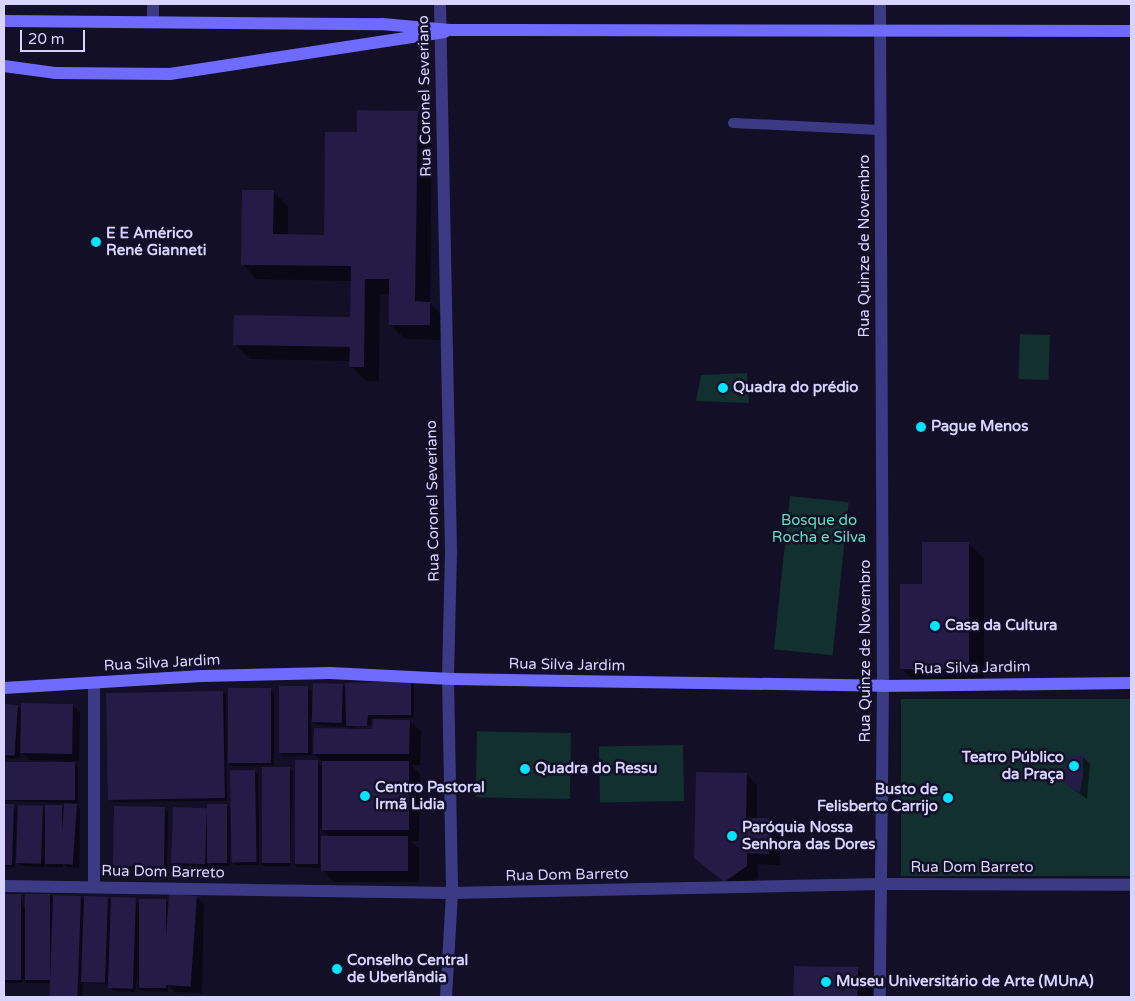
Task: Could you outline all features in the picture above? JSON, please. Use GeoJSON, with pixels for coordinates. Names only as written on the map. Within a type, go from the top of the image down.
{"type":"FeatureCollection","features":[{"type":"Feature","properties":{"kind":"street"},"geometry":{"type":"LineString","coordinates":[[153,4],[153,22]]}},
{"type":"Feature","properties":{"kind":"street","name":"Rua Coronel Severiano"},"geometry":{"type":"LineString","coordinates":[[440,4],[443,30],[451,553],[448,679],[452,893],[446,997]]}},
{"type":"Feature","properties":{"kind":"street","name":"Rua Quinze de Novembro"},"geometry":{"type":"LineString","coordinates":[[880,4],[884,686],[883,884],[880,997]]}},
{"type":"Feature","properties":{"kind":"street"},"geometry":{"type":"LineString","coordinates":[[4,21],[382,24],[443,30],[879,29],[1131,31]]}},
{"type":"Feature","properties":{"kind":"street"},"geometry":{"type":"LineString","coordinates":[[4,66],[55,73],[170,74],[443,30]]}},
{"type":"Feature","properties":{"kind":"street","name":"Rua Silva Jardim"},"geometry":{"type":"LineString","coordinates":[[4,688],[202,676],[330,673],[448,679],[884,686],[1131,683]]}},
{"type":"Feature","properties":{"kind":"street"},"geometry":{"type":"LineString","coordinates":[[94,683],[94,887]]}},
{"type":"Feature","properties":{"kind":"street","name":"Rua Dom Barreto"},"geometry":{"type":"LineString","coordinates":[[4,886],[452,893],[883,884],[1131,885]]}},
{"type":"Feature","properties":{"kind":"lane"},"geometry":{"type":"LineString","coordinates":[[733,122],[880,130]]}},
{"type":"Feature","properties":{"kind":"green space"},"geometry":{"type":"Polygon","coordinates":[[[1020,334],[1050,335],[1048,380],[1018,379],[1020,334]]]}},
{"type":"Feature","properties":{"kind":"green space","name":"Quadra do prédio"},"geometry":{"type":"Polygon","coordinates":[[[747,373],[749,403],[696,401],[701,375],[747,373]]]}},
{"type":"Feature","properties":{"kind":"green space","name":"Bosque do Rocha e Silva"},"geometry":{"type":"Polygon","coordinates":[[[790,496],[849,502],[833,655],[774,649],[790,496]]]}},
{"type":"Feature","properties":{"kind":"green space"},"geometry":{"type":"Polygon","coordinates":[[[901,699],[1131,699],[1131,876],[901,876],[901,699]]]}},
{"type":"Feature","properties":{"kind":"green space","name":"Quadra do Ressu"},"geometry":{"type":"Polygon","coordinates":[[[477,731],[571,733],[570,799],[476,797],[477,731]]]}},
{"type":"Feature","properties":{"kind":"green space"},"geometry":{"type":"Polygon","coordinates":[[[683,745],[684,801],[600,802],[599,746],[683,745]]]}},
{"type":"Feature","properties":{"kind":"building","name":"E E Américo René Gianneti"},"geometry":{"type":"Polygon","coordinates":[[[357,110],[418,111],[415,301],[430,302],[430,325],[389,325],[389,279],[365,279],[364,367],[349,367],[350,347],[233,345],[234,315],[350,317],[351,266],[241,265],[242,190],[274,190],[273,234],[324,235],[325,132],[357,132],[357,110]]]}},
{"type":"Feature","properties":{"kind":"building","name":"Casa da Cultura"},"geometry":{"type":"Polygon","coordinates":[[[922,542],[969,542],[969,669],[900,669],[900,584],[922,584],[922,542]]]}},
{"type":"Feature","properties":{"kind":"building"},"geometry":{"type":"Polygon","coordinates":[[[411,681],[411,715],[368,715],[367,726],[346,726],[345,683],[411,681]]]}},
{"type":"Feature","properties":{"kind":"building"},"geometry":{"type":"Polygon","coordinates":[[[313,683],[343,684],[342,723],[312,722],[313,683]]]}},
{"type":"Feature","properties":{"kind":"building"},"geometry":{"type":"Polygon","coordinates":[[[279,686],[308,686],[308,753],[279,753],[279,686]]]}},
{"type":"Feature","properties":{"kind":"building"},"geometry":{"type":"Polygon","coordinates":[[[228,688],[271,688],[271,763],[228,763],[228,688]]]}},
{"type":"Feature","properties":{"kind":"building"},"geometry":{"type":"Polygon","coordinates":[[[223,691],[225,798],[108,800],[106,693],[223,691]]]}},
{"type":"Feature","properties":{"kind":"building"},"geometry":{"type":"Polygon","coordinates":[[[21,703],[73,704],[72,754],[20,753],[21,703]]]}},
{"type":"Feature","properties":{"kind":"building"},"geometry":{"type":"Polygon","coordinates":[[[4,704],[18,705],[14,756],[4,755],[4,704]]]}},
{"type":"Feature","properties":{"kind":"building"},"geometry":{"type":"Polygon","coordinates":[[[373,719],[410,720],[409,754],[313,754],[314,728],[372,729],[373,719]]]}},
{"type":"Feature","properties":{"kind":"building","name":"Teatro Público da Praça"},"geometry":{"type":"Polygon","coordinates":[[[1083,755],[1083,775],[1080,793],[1061,781],[1068,757],[1083,755]]]}},
{"type":"Feature","properties":{"kind":"building"},"geometry":{"type":"Polygon","coordinates":[[[295,760],[318,760],[318,864],[295,864],[295,760]]]}},
{"type":"Feature","properties":{"kind":"building","name":"Centro Pastoral Irmã Lidia"},"geometry":{"type":"Polygon","coordinates":[[[322,761],[409,761],[409,830],[322,830],[322,761]]]}},
{"type":"Feature","properties":{"kind":"building"},"geometry":{"type":"Polygon","coordinates":[[[4,762],[75,762],[75,800],[4,800],[4,762]]]}},
{"type":"Feature","properties":{"kind":"building"},"geometry":{"type":"Polygon","coordinates":[[[262,767],[290,767],[290,863],[262,863],[262,767]]]}},
{"type":"Feature","properties":{"kind":"building"},"geometry":{"type":"Polygon","coordinates":[[[230,770],[255,770],[257,862],[232,862],[230,770]]]}},
{"type":"Feature","properties":{"kind":"building","name":"Paróquia Nossa Senhora das Dores"},"geometry":{"type":"Polygon","coordinates":[[[696,772],[747,773],[746,818],[769,818],[769,854],[747,853],[747,866],[724,882],[694,858],[696,772]]]}},
{"type":"Feature","properties":{"kind":"building"},"geometry":{"type":"Polygon","coordinates":[[[64,803],[77,804],[73,865],[60,864],[64,803]]]}},
{"type":"Feature","properties":{"kind":"building"},"geometry":{"type":"Polygon","coordinates":[[[4,804],[14,804],[12,865],[4,865],[4,804]]]}},
{"type":"Feature","properties":{"kind":"building"},"geometry":{"type":"Polygon","coordinates":[[[207,804],[227,804],[227,863],[207,863],[207,804]]]}},
{"type":"Feature","properties":{"kind":"building"},"geometry":{"type":"Polygon","coordinates":[[[18,805],[43,806],[41,864],[16,863],[18,805]]]}},
{"type":"Feature","properties":{"kind":"building"},"geometry":{"type":"Polygon","coordinates":[[[45,805],[62,805],[62,864],[45,864],[45,805]]]}},
{"type":"Feature","properties":{"kind":"building"},"geometry":{"type":"Polygon","coordinates":[[[114,806],[165,807],[164,867],[113,866],[114,806]]]}},
{"type":"Feature","properties":{"kind":"building"},"geometry":{"type":"Polygon","coordinates":[[[173,807],[207,808],[205,864],[171,863],[173,807]]]}},
{"type":"Feature","properties":{"kind":"building"},"geometry":{"type":"Polygon","coordinates":[[[321,836],[408,836],[408,871],[321,871],[321,836]]]}},
{"type":"Feature","properties":{"kind":"building"},"geometry":{"type":"Polygon","coordinates":[[[4,894],[21,894],[21,980],[4,980],[4,894]]]}},
{"type":"Feature","properties":{"kind":"building"},"geometry":{"type":"Polygon","coordinates":[[[25,894],[50,894],[50,980],[25,980],[25,894]]]}},
{"type":"Feature","properties":{"kind":"building"},"geometry":{"type":"Polygon","coordinates":[[[169,894],[197,896],[191,987],[163,985],[169,894]]]}},
{"type":"Feature","properties":{"kind":"building"},"geometry":{"type":"Polygon","coordinates":[[[53,895],[81,896],[77,997],[49,997],[53,895]]]}},
{"type":"Feature","properties":{"kind":"building"},"geometry":{"type":"Polygon","coordinates":[[[84,896],[108,897],[105,983],[81,982],[84,896]]]}},
{"type":"Feature","properties":{"kind":"building"},"geometry":{"type":"Polygon","coordinates":[[[111,897],[136,898],[133,989],[108,988],[111,897]]]}},
{"type":"Feature","properties":{"kind":"building"},"geometry":{"type":"Polygon","coordinates":[[[139,899],[166,899],[166,988],[139,988],[139,899]]]}},
{"type":"Feature","properties":{"kind":"building","name":"Museu Universitário de Arte (MUnA)"},"geometry":{"type":"Polygon","coordinates":[[[794,966],[858,967],[857,997],[793,997],[794,966]]]}},
{"type":"Feature","properties":{"kind":"place","name":"E E Américo René Gianneti"},"geometry":{"type":"Point","coordinates":[96,242]}},
{"type":"Feature","properties":{"kind":"place","name":"Quadra do prédio"},"geometry":{"type":"Point","coordinates":[723,388]}},
{"type":"Feature","properties":{"kind":"place","name":"Pague Menos"},"geometry":{"type":"Point","coordinates":[921,427]}},
{"type":"Feature","properties":{"kind":"place","name":"Casa da Cultura"},"geometry":{"type":"Point","coordinates":[935,626]}},
{"type":"Feature","properties":{"kind":"place","name":"Teatro Público da Praça"},"geometry":{"type":"Point","coordinates":[1074,766]}},
{"type":"Feature","properties":{"kind":"place","name":"Quadra do Ressu"},"geometry":{"type":"Point","coordinates":[525,769]}},
{"type":"Feature","properties":{"kind":"place","name":"Centro Pastoral Irmã Lidia"},"geometry":{"type":"Point","coordinates":[365,796]}},
{"type":"Feature","properties":{"kind":"place","name":"Busto de Felisberto Carrijo"},"geometry":{"type":"Point","coordinates":[948,798]}},
{"type":"Feature","properties":{"kind":"place","name":"Paróquia Nossa Senhora das Dores"},"geometry":{"type":"Point","coordinates":[732,836]}},
{"type":"Feature","properties":{"kind":"place","name":"Conselho Central de Uberlândia"},"geometry":{"type":"Point","coordinates":[337,969]}},
{"type":"Feature","properties":{"kind":"place","name":"Museu Universitário de Arte (MUnA)"},"geometry":{"type":"Point","coordinates":[826,982]}}]}
